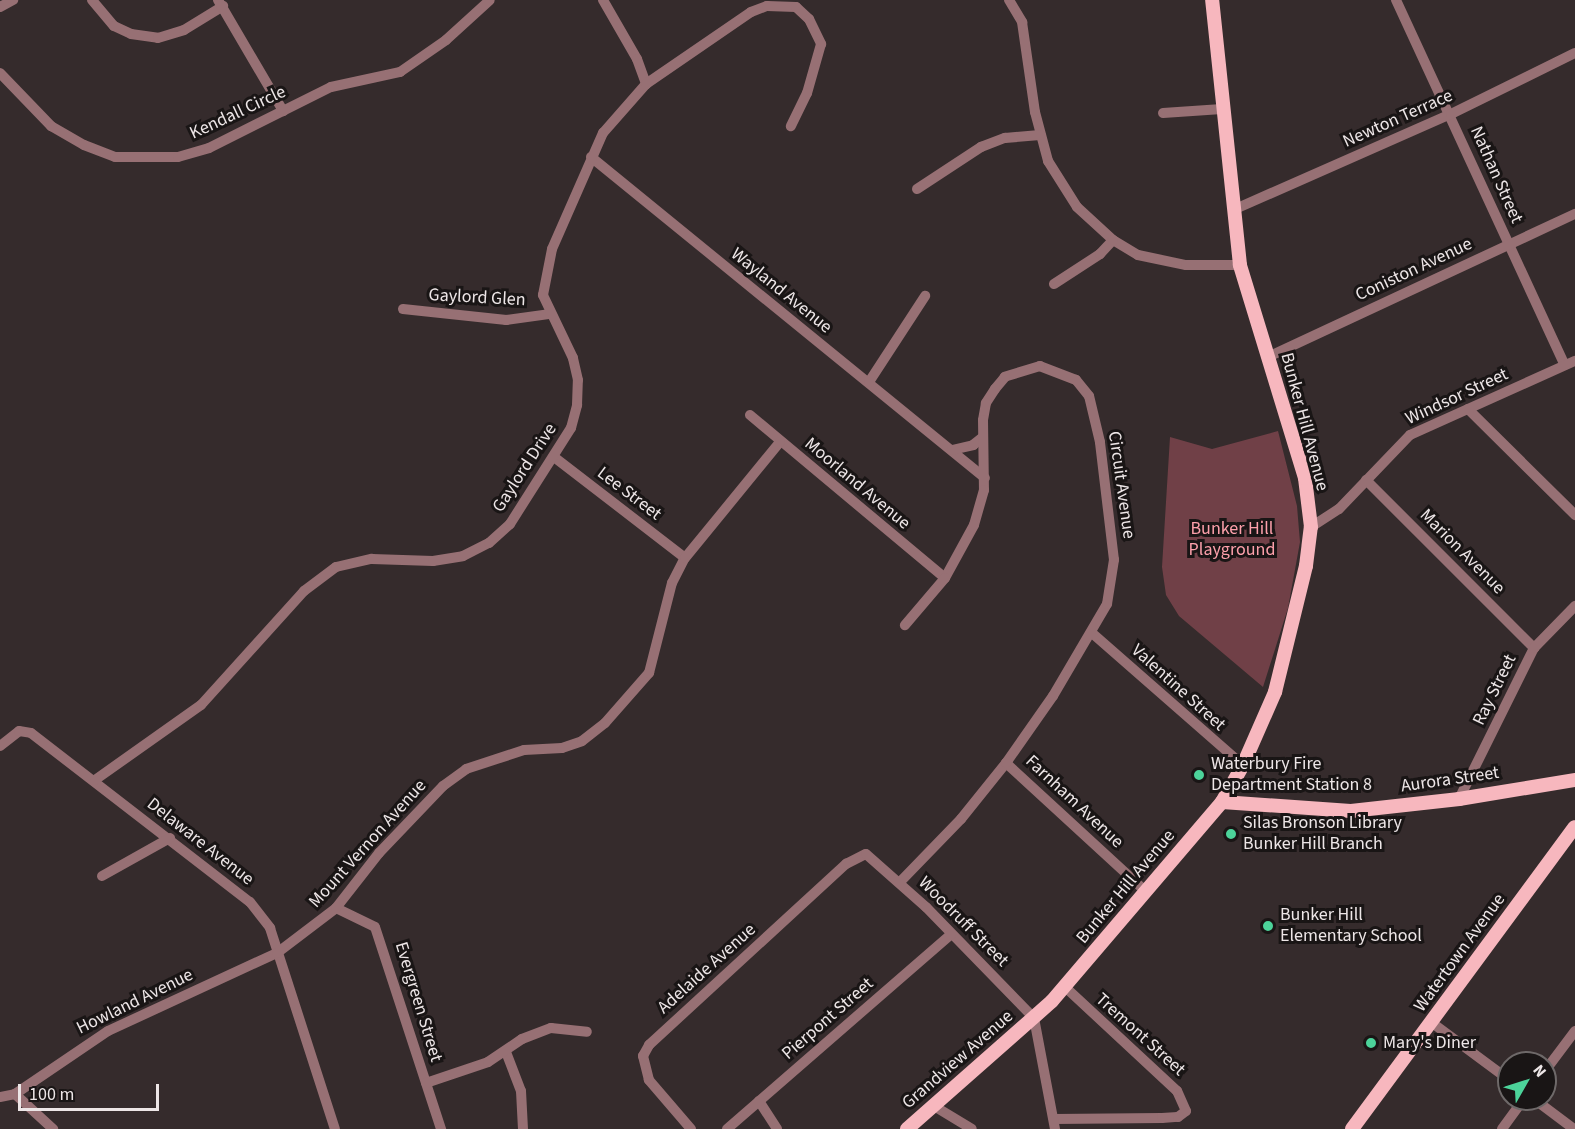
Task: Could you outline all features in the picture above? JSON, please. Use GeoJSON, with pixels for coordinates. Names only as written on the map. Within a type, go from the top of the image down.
{"type":"FeatureCollection","features":[{"type":"Feature","properties":{"kind":"main road","name":"Bunker Hill Avenue"},"geometry":{"type":"LineString","coordinates":[[1034,1018],[1065,987],[1222,802],[1243,765],[1275,692],[1306,567],[1311,527],[1305,478],[1240,265],[1212,0]]}},
{"type":"Feature","properties":{"kind":"main road","name":"Aurora Street"},"geometry":{"type":"LineString","coordinates":[[1222,802],[1351,811],[1459,799],[1575,780]]}},
{"type":"Feature","properties":{"kind":"main road","name":"Watertown Avenue"},"geometry":{"type":"LineString","coordinates":[[1352,1129],[1575,827]]}},
{"type":"Feature","properties":{"kind":"main road","name":"Grandview Avenue"},"geometry":{"type":"LineString","coordinates":[[907,1129],[1034,1018]]}},
{"type":"Feature","properties":{"kind":"street"},"geometry":{"type":"LineString","coordinates":[[0,8],[13,0]]}},
{"type":"Feature","properties":{"kind":"street"},"geometry":{"type":"LineString","coordinates":[[92,0],[114,26],[131,34],[158,38],[184,30],[220,3],[283,111]]}},
{"type":"Feature","properties":{"kind":"street","name":"Kendall Circle"},"geometry":{"type":"LineString","coordinates":[[0,73],[51,126],[115,157],[145,160],[209,148],[331,87],[400,72],[446,40],[490,0]]}},
{"type":"Feature","properties":{"kind":"street"},"geometry":{"type":"LineString","coordinates":[[603,0],[637,59],[646,84]]}},
{"type":"Feature","properties":{"kind":"street"},"geometry":{"type":"LineString","coordinates":[[1009,0],[1022,22],[1040,135],[1048,161],[1063,188],[1092,224],[1137,255],[1159,262],[1240,265]]}},
{"type":"Feature","properties":{"kind":"street","name":"Nathan Street"},"geometry":{"type":"LineString","coordinates":[[1396,0],[1451,114],[1509,244],[1570,363]]}},
{"type":"Feature","properties":{"kind":"street","name":"Gaylord Drive"},"geometry":{"type":"LineString","coordinates":[[95,780],[201,705],[304,591],[336,567],[372,559],[434,561],[463,556],[489,543],[515,517],[571,428],[578,405],[578,380],[573,358],[549,314],[543,295],[544,277],[591,157],[603,133],[646,84],[751,12],[767,6],[796,8],[809,19],[820,44],[807,93],[791,126]]}},
{"type":"Feature","properties":{"kind":"street","name":"Newton Terrace"},"geometry":{"type":"LineString","coordinates":[[1233,210],[1451,114],[1575,53]]}},
{"type":"Feature","properties":{"kind":"street"},"geometry":{"type":"LineString","coordinates":[[1162,113],[1222,109]]}},
{"type":"Feature","properties":{"kind":"street"},"geometry":{"type":"LineString","coordinates":[[917,189],[981,147],[1005,138],[1040,135]]}},
{"type":"Feature","properties":{"kind":"street","name":"Wayland Avenue"},"geometry":{"type":"LineString","coordinates":[[591,157],[985,478]]}},
{"type":"Feature","properties":{"kind":"street","name":"Coniston Avenue"},"geometry":{"type":"LineString","coordinates":[[1268,357],[1575,214]]}},
{"type":"Feature","properties":{"kind":"street"},"geometry":{"type":"LineString","coordinates":[[1054,284],[1100,254],[1113,240]]}},
{"type":"Feature","properties":{"kind":"street"},"geometry":{"type":"LineString","coordinates":[[868,381],[925,296]]}},
{"type":"Feature","properties":{"kind":"street","name":"Gaylord Glen"},"geometry":{"type":"LineString","coordinates":[[403,309],[506,320],[549,314]]}},
{"type":"Feature","properties":{"kind":"street","name":"Windsor Street"},"geometry":{"type":"LineString","coordinates":[[1311,527],[1331,515],[1410,435],[1570,363]]}},
{"type":"Feature","properties":{"kind":"street","name":"Circuit Avenue"},"geometry":{"type":"LineString","coordinates":[[900,882],[961,819],[1006,763],[1092,633],[1107,604],[1114,560],[1100,442],[1089,396],[1076,380],[1059,370],[1040,366],[1019,370],[1005,377],[986,403],[983,437],[985,478],[974,525],[945,578],[905,624]]}},
{"type":"Feature","properties":{"kind":"street"},"geometry":{"type":"LineString","coordinates":[[1468,409],[1575,515]]}},
{"type":"Feature","properties":{"kind":"street","name":"Moorland Avenue"},"geometry":{"type":"LineString","coordinates":[[750,415],[945,578]]}},
{"type":"Feature","properties":{"kind":"street"},"geometry":{"type":"LineString","coordinates":[[952,450],[973,445],[983,437]]}},
{"type":"Feature","properties":{"kind":"street","name":"Mount Vernon Avenue"},"geometry":{"type":"LineString","coordinates":[[278,953],[336,908],[395,836],[443,786],[466,769],[525,750],[562,748],[582,741],[629,699],[649,673],[672,583],[685,558],[780,442]]}},
{"type":"Feature","properties":{"kind":"street","name":"Lee Street"},"geometry":{"type":"LineString","coordinates":[[554,457],[685,558]]}},
{"type":"Feature","properties":{"kind":"street","name":"Marion Avenue"},"geometry":{"type":"LineString","coordinates":[[1366,480],[1534,648]]}},
{"type":"Feature","properties":{"kind":"street","name":"Ray Street"},"geometry":{"type":"LineString","coordinates":[[1459,799],[1534,648],[1575,606]]}},
{"type":"Feature","properties":{"kind":"street","name":"Valentine Street"},"geometry":{"type":"LineString","coordinates":[[1092,633],[1243,765]]}},
{"type":"Feature","properties":{"kind":"street","name":"Delaware Avenue"},"geometry":{"type":"LineString","coordinates":[[0,746],[19,731],[31,734],[95,780],[250,902],[270,928],[335,1129]]}},
{"type":"Feature","properties":{"kind":"street","name":"Farnham Avenue"},"geometry":{"type":"LineString","coordinates":[[1006,763],[1145,891]]}},
{"type":"Feature","properties":{"kind":"street"},"geometry":{"type":"LineString","coordinates":[[102,876],[170,838]]}},
{"type":"Feature","properties":{"kind":"street","name":"Woodruff Street"},"geometry":{"type":"LineString","coordinates":[[866,854],[900,882],[1034,1018]]}},
{"type":"Feature","properties":{"kind":"street","name":"Adelaide Avenue"},"geometry":{"type":"LineString","coordinates":[[692,1129],[649,1080],[643,1056],[649,1045],[846,864],[866,854]]}},
{"type":"Feature","properties":{"kind":"street","name":"Evergreen Street"},"geometry":{"type":"LineString","coordinates":[[336,908],[375,927],[441,1129]]}},
{"type":"Feature","properties":{"kind":"street","name":"Pierpont Street"},"geometry":{"type":"LineString","coordinates":[[727,1129],[951,934]]}},
{"type":"Feature","properties":{"kind":"street","name":"Howland Avenue"},"geometry":{"type":"LineString","coordinates":[[15,1094],[108,1031],[278,953]]}},
{"type":"Feature","properties":{"kind":"street","name":"Tremont Street"},"geometry":{"type":"LineString","coordinates":[[1055,1124],[1178,1117],[1186,1111],[1177,1091],[1065,987]]}},
{"type":"Feature","properties":{"kind":"street"},"geometry":{"type":"LineString","coordinates":[[1034,1018],[1055,1124]]}},
{"type":"Feature","properties":{"kind":"street"},"geometry":{"type":"LineString","coordinates":[[1431,1022],[1497,1071]]}},
{"type":"Feature","properties":{"kind":"street"},"geometry":{"type":"LineString","coordinates":[[426,1083],[506,1052],[522,1039],[551,1028],[586,1032]]}},
{"type":"Feature","properties":{"kind":"street"},"geometry":{"type":"LineString","coordinates":[[1557,1055],[1575,1031]]}},
{"type":"Feature","properties":{"kind":"street"},"geometry":{"type":"LineString","coordinates":[[506,1052],[521,1091],[523,1129]]}},
{"type":"Feature","properties":{"kind":"street"},"geometry":{"type":"LineString","coordinates":[[0,1097],[15,1094],[53,1129]]}},
{"type":"Feature","properties":{"kind":"street"},"geometry":{"type":"LineString","coordinates":[[759,1101],[777,1129]]}},
{"type":"Feature","properties":{"kind":"street"},"geometry":{"type":"LineString","coordinates":[[934,1106],[972,1129]]}},
{"type":"Feature","properties":{"kind":"street"},"geometry":{"type":"LineString","coordinates":[[1502,1129],[1515,1111]]}},
{"type":"Feature","properties":{"kind":"street"},"geometry":{"type":"LineString","coordinates":[[1550,1111],[1574,1129]]}},
{"type":"Feature","properties":{"kind":"green space","name":"Bunker Hill Playground"},"geometry":{"type":"Polygon","coordinates":[[[1278,431],[1297,506],[1300,542],[1288,608],[1263,687],[1179,616],[1166,595],[1162,567],[1170,437],[1212,449],[1278,431]]]}},
{"type":"Feature","properties":{"kind":"place","name":"Waterbury Fire Department Station 8"},"geometry":{"type":"Point","coordinates":[1199,775]}},
{"type":"Feature","properties":{"kind":"place","name":"Silas Bronson Library Bunker Hill Branch"},"geometry":{"type":"Point","coordinates":[1231,834]}},
{"type":"Feature","properties":{"kind":"place","name":"Bunker Hill Elementary School"},"geometry":{"type":"Point","coordinates":[1268,926]}},
{"type":"Feature","properties":{"kind":"place","name":"Mary's Diner"},"geometry":{"type":"Point","coordinates":[1371,1043]}}]}
